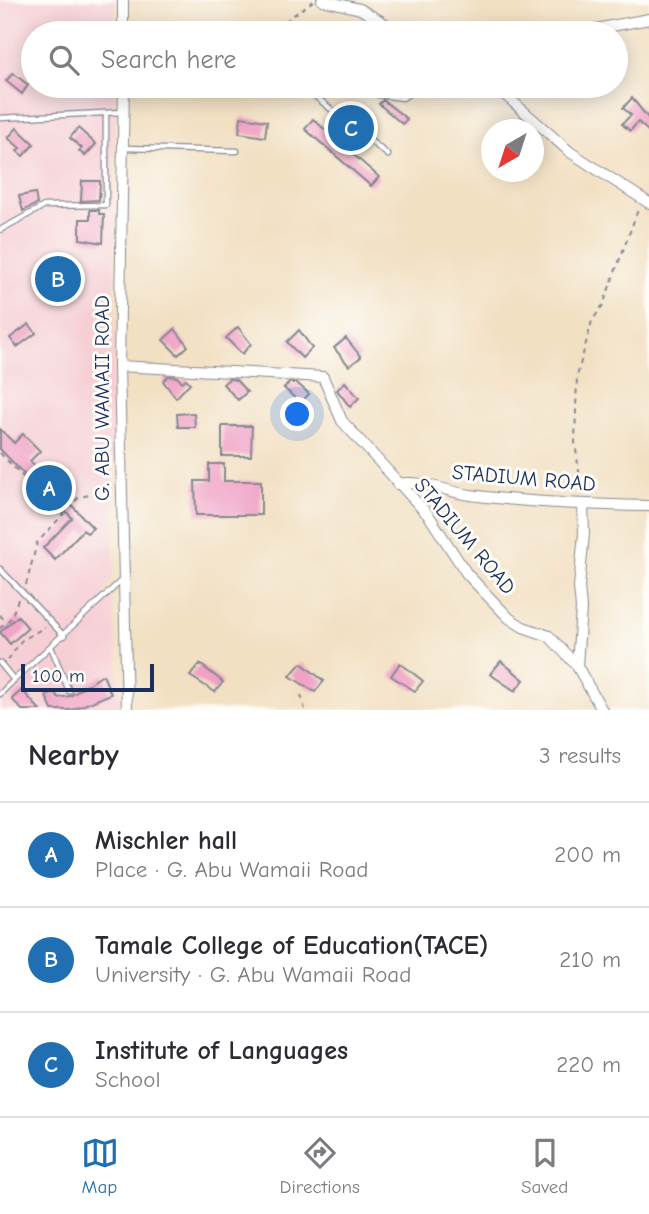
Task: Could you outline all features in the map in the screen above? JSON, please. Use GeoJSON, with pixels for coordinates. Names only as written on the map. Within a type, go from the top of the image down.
{"type":"FeatureCollection","features":[{"type":"Feature","properties":{"kind":"street"},"geometry":{"type":"LineString","coordinates":[[123,0],[124,21]]}},
{"type":"Feature","properties":{"kind":"street"},"geometry":{"type":"LineString","coordinates":[[323,0],[351,5],[380,21]]}},
{"type":"Feature","properties":{"kind":"street"},"geometry":{"type":"LineString","coordinates":[[628,23],[649,19]]}},
{"type":"Feature","properties":{"kind":"street","name":"G. ABU WAMAII ROAD"},"geometry":{"type":"LineString","coordinates":[[124,98],[119,366],[127,710]]}},
{"type":"Feature","properties":{"kind":"street"},"geometry":{"type":"LineString","coordinates":[[509,98],[570,152],[646,201]]}},
{"type":"Feature","properties":{"kind":"street","name":"STADIUM ROAD"},"geometry":{"type":"LineString","coordinates":[[119,366],[320,376],[326,381],[328,396],[342,421],[429,516],[467,574],[509,618],[523,627],[549,636],[577,666],[602,710]]}},
{"type":"Feature","properties":{"kind":"street","name":"STADIUM ROAD"},"geometry":{"type":"LineString","coordinates":[[397,484],[409,481],[471,495],[583,505],[649,506]]}},
{"type":"Feature","properties":{"kind":"street"},"geometry":{"type":"LineString","coordinates":[[577,666],[583,505]]}},
{"type":"Feature","properties":{"kind":"lane"},"geometry":{"type":"LineString","coordinates":[[317,98],[388,155]]}},
{"type":"Feature","properties":{"kind":"lane"},"geometry":{"type":"LineString","coordinates":[[0,118],[125,112]]}},
{"type":"Feature","properties":{"kind":"lane"},"geometry":{"type":"LineString","coordinates":[[0,230],[44,206],[105,207],[106,113]]}},
{"type":"Feature","properties":{"kind":"lane"},"geometry":{"type":"LineString","coordinates":[[125,148],[237,151]]}},
{"type":"Feature","properties":{"kind":"lane"},"geometry":{"type":"LineString","coordinates":[[0,569],[64,636]]}},
{"type":"Feature","properties":{"kind":"lane"},"geometry":{"type":"LineString","coordinates":[[0,694],[123,579]]}},
{"type":"Feature","properties":{"kind":"lane"},"geometry":{"type":"LineString","coordinates":[[51,648],[69,691]]}},
{"type":"Feature","properties":{"kind":"lane"},"geometry":{"type":"LineString","coordinates":[[1,664],[14,680]]}},
{"type":"Feature","properties":{"kind":"path"},"geometry":{"type":"LineString","coordinates":[[284,21],[308,1],[323,0]]}},
{"type":"Feature","properties":{"kind":"path"},"geometry":{"type":"LineString","coordinates":[[583,505],[575,442],[577,376],[592,321],[603,305],[634,217],[646,201]]}},
{"type":"Feature","properties":{"kind":"path"},"geometry":{"type":"LineString","coordinates":[[0,453],[62,517]]}},
{"type":"Feature","properties":{"kind":"path"},"geometry":{"type":"LineString","coordinates":[[0,628],[6,623],[23,592],[35,545],[79,497],[95,495],[121,482]]}},
{"type":"Feature","properties":{"kind":"path"},"geometry":{"type":"LineString","coordinates":[[0,615],[6,623]]}},
{"type":"Feature","properties":{"kind":"path"},"geometry":{"type":"LineString","coordinates":[[1,664],[21,641],[51,624]]}},
{"type":"Feature","properties":{"kind":"path"},"geometry":{"type":"LineString","coordinates":[[301,695],[305,710]]}},
{"type":"Feature","properties":{"kind":"shaded area"},"geometry":{"type":"Polygon","coordinates":[[[0,0],[115,0],[115,21],[21,21],[21,98],[115,98],[114,572],[102,600],[113,599],[121,710],[0,710],[0,0]]]}},
{"type":"Feature","properties":{"kind":"building"},"geometry":{"type":"Polygon","coordinates":[[[13,73],[21,79],[21,93],[6,81],[13,73]]]}},
{"type":"Feature","properties":{"kind":"building"},"geometry":{"type":"Polygon","coordinates":[[[632,98],[649,119],[649,132],[638,122],[630,131],[622,124],[631,115],[623,108],[632,98]]]}},
{"type":"Feature","properties":{"kind":"building"},"geometry":{"type":"Polygon","coordinates":[[[383,100],[407,119],[402,124],[379,104],[383,100]]]}},
{"type":"Feature","properties":{"kind":"building"},"geometry":{"type":"Polygon","coordinates":[[[241,117],[267,121],[265,137],[239,133],[241,117]]]}},
{"type":"Feature","properties":{"kind":"building"},"geometry":{"type":"Polygon","coordinates":[[[313,119],[379,177],[371,186],[305,129],[313,119]]]}},
{"type":"Feature","properties":{"kind":"building"},"geometry":{"type":"Polygon","coordinates":[[[17,128],[34,144],[23,156],[17,151],[20,148],[8,138],[17,128]]]}},
{"type":"Feature","properties":{"kind":"building"},"geometry":{"type":"Polygon","coordinates":[[[78,128],[96,144],[85,156],[79,151],[82,148],[70,138],[78,128]]]}},
{"type":"Feature","properties":{"kind":"building"},"geometry":{"type":"Polygon","coordinates":[[[82,181],[100,181],[99,200],[81,201],[82,181]]]}},
{"type":"Feature","properties":{"kind":"building"},"geometry":{"type":"Polygon","coordinates":[[[35,193],[37,204],[23,211],[19,196],[35,193]]]}},
{"type":"Feature","properties":{"kind":"building"},"geometry":{"type":"Polygon","coordinates":[[[90,210],[99,210],[99,214],[104,214],[103,243],[80,239],[80,219],[90,219],[90,210]]]}},
{"type":"Feature","properties":{"kind":"building"},"geometry":{"type":"Polygon","coordinates":[[[29,324],[36,333],[17,347],[10,338],[29,324]]]}},
{"type":"Feature","properties":{"kind":"building"},"geometry":{"type":"Polygon","coordinates":[[[238,327],[251,344],[242,354],[226,338],[238,327]]]}},
{"type":"Feature","properties":{"kind":"building"},"geometry":{"type":"Polygon","coordinates":[[[175,329],[188,346],[178,355],[163,340],[175,329]]]}},
{"type":"Feature","properties":{"kind":"building"},"geometry":{"type":"Polygon","coordinates":[[[299,330],[312,348],[302,358],[287,342],[299,330]]]}},
{"type":"Feature","properties":{"kind":"building"},"geometry":{"type":"Polygon","coordinates":[[[346,338],[361,357],[349,366],[334,348],[346,338]]]}},
{"type":"Feature","properties":{"kind":"building"},"geometry":{"type":"Polygon","coordinates":[[[168,376],[177,377],[182,382],[186,379],[190,383],[176,398],[163,381],[168,376]]]}},
{"type":"Feature","properties":{"kind":"building"},"geometry":{"type":"Polygon","coordinates":[[[229,379],[236,380],[247,392],[238,400],[223,384],[229,379]]]}},
{"type":"Feature","properties":{"kind":"building"},"geometry":{"type":"Polygon","coordinates":[[[345,382],[359,398],[350,407],[337,390],[345,382]]]}},
{"type":"Feature","properties":{"kind":"building"},"geometry":{"type":"Polygon","coordinates":[[[289,383],[297,383],[309,394],[300,403],[284,388],[289,383]]]}},
{"type":"Feature","properties":{"kind":"building"},"geometry":{"type":"Polygon","coordinates":[[[194,413],[195,427],[178,427],[177,414],[194,413]]]}},
{"type":"Feature","properties":{"kind":"building"},"geometry":{"type":"Polygon","coordinates":[[[222,426],[252,426],[251,456],[222,456],[222,426]]]}},
{"type":"Feature","properties":{"kind":"building"},"geometry":{"type":"Polygon","coordinates":[[[0,429],[14,443],[23,434],[40,451],[30,461],[46,477],[55,468],[72,485],[62,495],[93,528],[87,533],[83,530],[55,560],[43,548],[72,518],[63,508],[60,512],[0,449],[0,429]]]}},
{"type":"Feature","properties":{"kind":"building"},"geometry":{"type":"Polygon","coordinates":[[[209,464],[224,464],[224,481],[261,481],[261,515],[196,515],[195,481],[209,481],[209,464]]]}},
{"type":"Feature","properties":{"kind":"building"},"geometry":{"type":"Polygon","coordinates":[[[18,616],[28,628],[10,644],[0,632],[18,616]]]}},
{"type":"Feature","properties":{"kind":"building"},"geometry":{"type":"Polygon","coordinates":[[[501,661],[524,680],[515,691],[490,674],[501,661]]]}},
{"type":"Feature","properties":{"kind":"building"},"geometry":{"type":"Polygon","coordinates":[[[301,663],[324,681],[315,692],[290,676],[301,663]]]}},
{"type":"Feature","properties":{"kind":"building"},"geometry":{"type":"Polygon","coordinates":[[[400,663],[423,681],[415,691],[391,676],[400,663]]]}},
{"type":"Feature","properties":{"kind":"building"},"geometry":{"type":"Polygon","coordinates":[[[200,664],[223,682],[215,692],[190,676],[200,664]]]}},
{"type":"Feature","properties":{"kind":"building"},"geometry":{"type":"Polygon","coordinates":[[[103,675],[111,694],[72,710],[52,710],[46,696],[56,693],[58,698],[70,696],[103,675]]]}},
{"type":"Feature","properties":{"kind":"building"},"geometry":{"type":"Polygon","coordinates":[[[22,690],[40,710],[22,710],[12,699],[22,690]]]}},
{"type":"Feature","properties":{"kind":"place","name":"Institute of Languages"},"geometry":{"type":"Point","coordinates":[351,128]}},
{"type":"Feature","properties":{"kind":"place","name":"Tamale College of Education(TACE)"},"geometry":{"type":"Point","coordinates":[58,279]}},
{"type":"Feature","properties":{"kind":"place","name":"Mischler hall"},"geometry":{"type":"Point","coordinates":[49,488]}}]}
